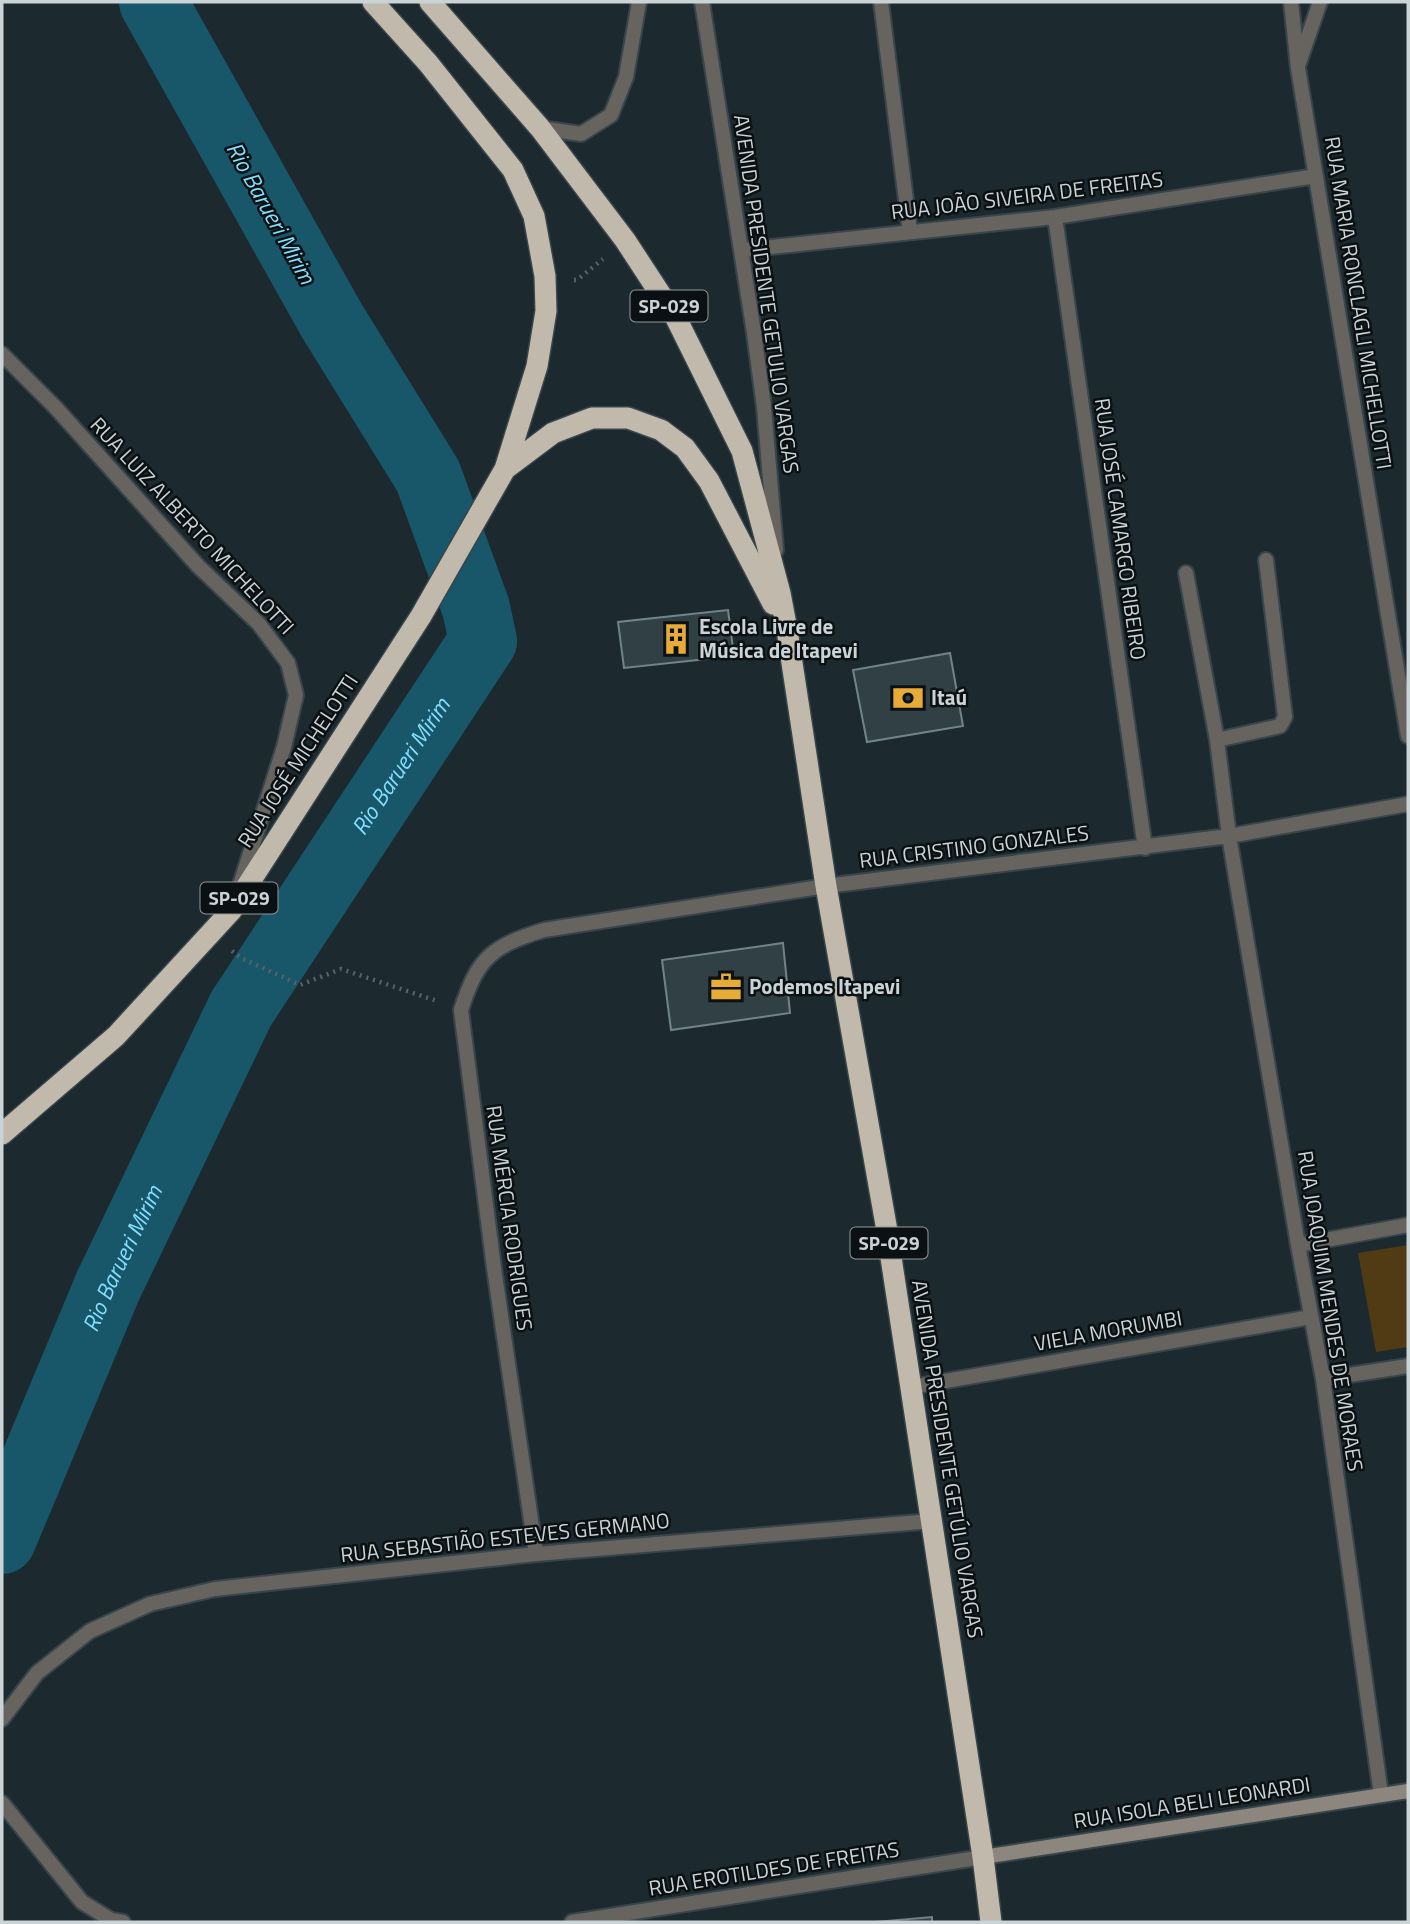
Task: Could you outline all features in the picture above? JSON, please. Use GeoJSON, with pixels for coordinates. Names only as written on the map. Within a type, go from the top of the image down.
{"type":"FeatureCollection","features":[{"type":"Feature","properties":{"kind":"highway","name":"SP-029"},"geometry":{"type":"LineString","coordinates":[[373,2],[428,63],[513,170],[534,216],[545,276],[547,311],[537,366],[502,475]]}},
{"type":"Feature","properties":{"kind":"highway","name":"SP-029"},"geometry":{"type":"LineString","coordinates":[[430,2],[540,128],[625,240],[676,318],[742,451],[788,631]]}},
{"type":"Feature","properties":{"kind":"highway","name":"SP-029"},"geometry":{"type":"LineString","coordinates":[[502,475],[553,433],[592,418],[628,418],[661,430],[685,448],[709,481],[788,631]]}},
{"type":"Feature","properties":{"kind":"highway","name":"RUA JOSÉ MICHELOTTI"},"geometry":{"type":"LineString","coordinates":[[2,1134],[116,1036],[231,911],[421,616],[502,475]]}},
{"type":"Feature","properties":{"kind":"highway","name":"AVENIDA PRESIDENTE GETÚLIO VARGAS"},"geometry":{"type":"LineString","coordinates":[[788,631],[826,886],[886,1225],[991,1922]]}},
{"type":"Feature","properties":{"kind":"street"},"geometry":{"type":"LineString","coordinates":[[540,128],[581,134],[611,114],[626,77],[639,2]]}},
{"type":"Feature","properties":{"kind":"street","name":"AVENIDA PRESIDENTE GETULIO VARGAS"},"geometry":{"type":"LineString","coordinates":[[702,2],[743,250],[764,407],[780,593]]}},
{"type":"Feature","properties":{"kind":"street"},"geometry":{"type":"LineString","coordinates":[[881,2],[910,232]]}},
{"type":"Feature","properties":{"kind":"street","name":"RUA MARIA RONCLAGLI MICHELLOTTI"},"geometry":{"type":"LineString","coordinates":[[1291,2],[1298,68],[1408,736]]}},
{"type":"Feature","properties":{"kind":"street"},"geometry":{"type":"LineString","coordinates":[[1298,68],[1320,2]]}},
{"type":"Feature","properties":{"kind":"street","name":"RUA JOÃO SIVEIRA DE FREITAS"},"geometry":{"type":"LineString","coordinates":[[743,250],[1055,217],[1316,176]]}},
{"type":"Feature","properties":{"kind":"street","name":"RUA JOSÉ CAMARGO RIBEIRO"},"geometry":{"type":"LineString","coordinates":[[1055,217],[1145,848]]}},
{"type":"Feature","properties":{"kind":"street","name":"RUA LUIZ ALBERTO MICHELOTTI"},"geometry":{"type":"LineString","coordinates":[[2,354],[55,408],[198,566],[259,624],[288,663],[296,695],[284,747],[231,911]]}},
{"type":"Feature","properties":{"kind":"street"},"geometry":{"type":"LineString","coordinates":[[1217,740],[1280,726],[1285,717],[1266,560]]}},
{"type":"Feature","properties":{"kind":"street","name":"RUA JOAQUIM MENDES DE MORAES"},"geometry":{"type":"LineString","coordinates":[[1186,573],[1217,740],[1230,835],[1298,1245],[1323,1379],[1381,1795]]}},
{"type":"Feature","properties":{"kind":"street","name":"RUA CRISTINO GONZALES"},"geometry":{"type":"LineString","coordinates":[[544,930],[826,886],[1145,848],[1408,804]]}},
{"type":"Feature","properties":{"kind":"street","name":"RUA MÉRCIA RODRIGUES"},"geometry":{"type":"LineString","coordinates":[[536,1554],[494,1268],[461,1010],[471,979],[487,956],[510,940],[544,930]]}},
{"type":"Feature","properties":{"kind":"street"},"geometry":{"type":"LineString","coordinates":[[1298,1245],[1408,1225]]}},
{"type":"Feature","properties":{"kind":"street","name":"VIELA MORUMBI"},"geometry":{"type":"LineString","coordinates":[[911,1387],[1311,1317]]}},
{"type":"Feature","properties":{"kind":"street"},"geometry":{"type":"LineString","coordinates":[[1323,1379],[1408,1366]]}},
{"type":"Feature","properties":{"kind":"street","name":"RUA SEBASTIÃO ESTEVES GERMANO"},"geometry":{"type":"LineString","coordinates":[[2,1719],[37,1673],[90,1631],[150,1604],[215,1589],[536,1554],[932,1521]]}},
{"type":"Feature","properties":{"kind":"street","name":"RUA ISOLA BELI LEONARDI"},"geometry":{"type":"LineString","coordinates":[[983,1857],[1408,1791]]}},
{"type":"Feature","properties":{"kind":"street"},"geometry":{"type":"LineString","coordinates":[[2,1803],[82,1902],[111,1920],[123,1922]]}},
{"type":"Feature","properties":{"kind":"street","name":"RUA EROTILDES DE FREITAS"},"geometry":{"type":"LineString","coordinates":[[572,1922],[983,1857]]}},
{"type":"Feature","properties":{"kind":"path"},"geometry":{"type":"LineString","coordinates":[[545,276],[577,281],[625,240]]}},
{"type":"Feature","properties":{"kind":"path"},"geometry":{"type":"LineString","coordinates":[[241,958],[300,985],[341,969],[461,1010]]}},
{"type":"Feature","properties":{"kind":"shaded area"},"geometry":{"type":"Polygon","coordinates":[[[1408,1245],[1408,1347],[1376,1352],[1358,1253],[1408,1245]]]}},
{"type":"Feature","properties":{"kind":"building","name":"Escola Livre de Música de Itapevi"},"geometry":{"type":"Polygon","coordinates":[[[728,610],[734,656],[624,668],[618,622],[728,610]]]}},
{"type":"Feature","properties":{"kind":"building","name":"Itaú"},"geometry":{"type":"Polygon","coordinates":[[[950,653],[963,726],[867,742],[853,670],[950,653]]]}},
{"type":"Feature","properties":{"kind":"building","name":"Podemos Itapevi"},"geometry":{"type":"Polygon","coordinates":[[[783,943],[790,1013],[671,1030],[662,960],[783,943]]]}},
{"type":"Feature","properties":{"kind":"building"},"geometry":{"type":"Polygon","coordinates":[[[932,1917],[932,1922],[875,1922],[932,1917]]]}},
{"type":"Feature","properties":{"kind":"waterway","name":"Rio Barueri Mirim"},"geometry":{"type":"LineString","coordinates":[[2,1540],[108,1286],[241,1009],[483,641],[476,608],[428,476],[332,321],[153,2]]}},
{"type":"Feature","properties":{"kind":"place","name":"Escola Livre de Música de Itapevi"},"geometry":{"type":"Point","coordinates":[676,639]}},
{"type":"Feature","properties":{"kind":"place","name":"Itaú"},"geometry":{"type":"Point","coordinates":[908,698]}},
{"type":"Feature","properties":{"kind":"place","name":"Podemos Itapevi"},"geometry":{"type":"Point","coordinates":[726,987]}}]}
